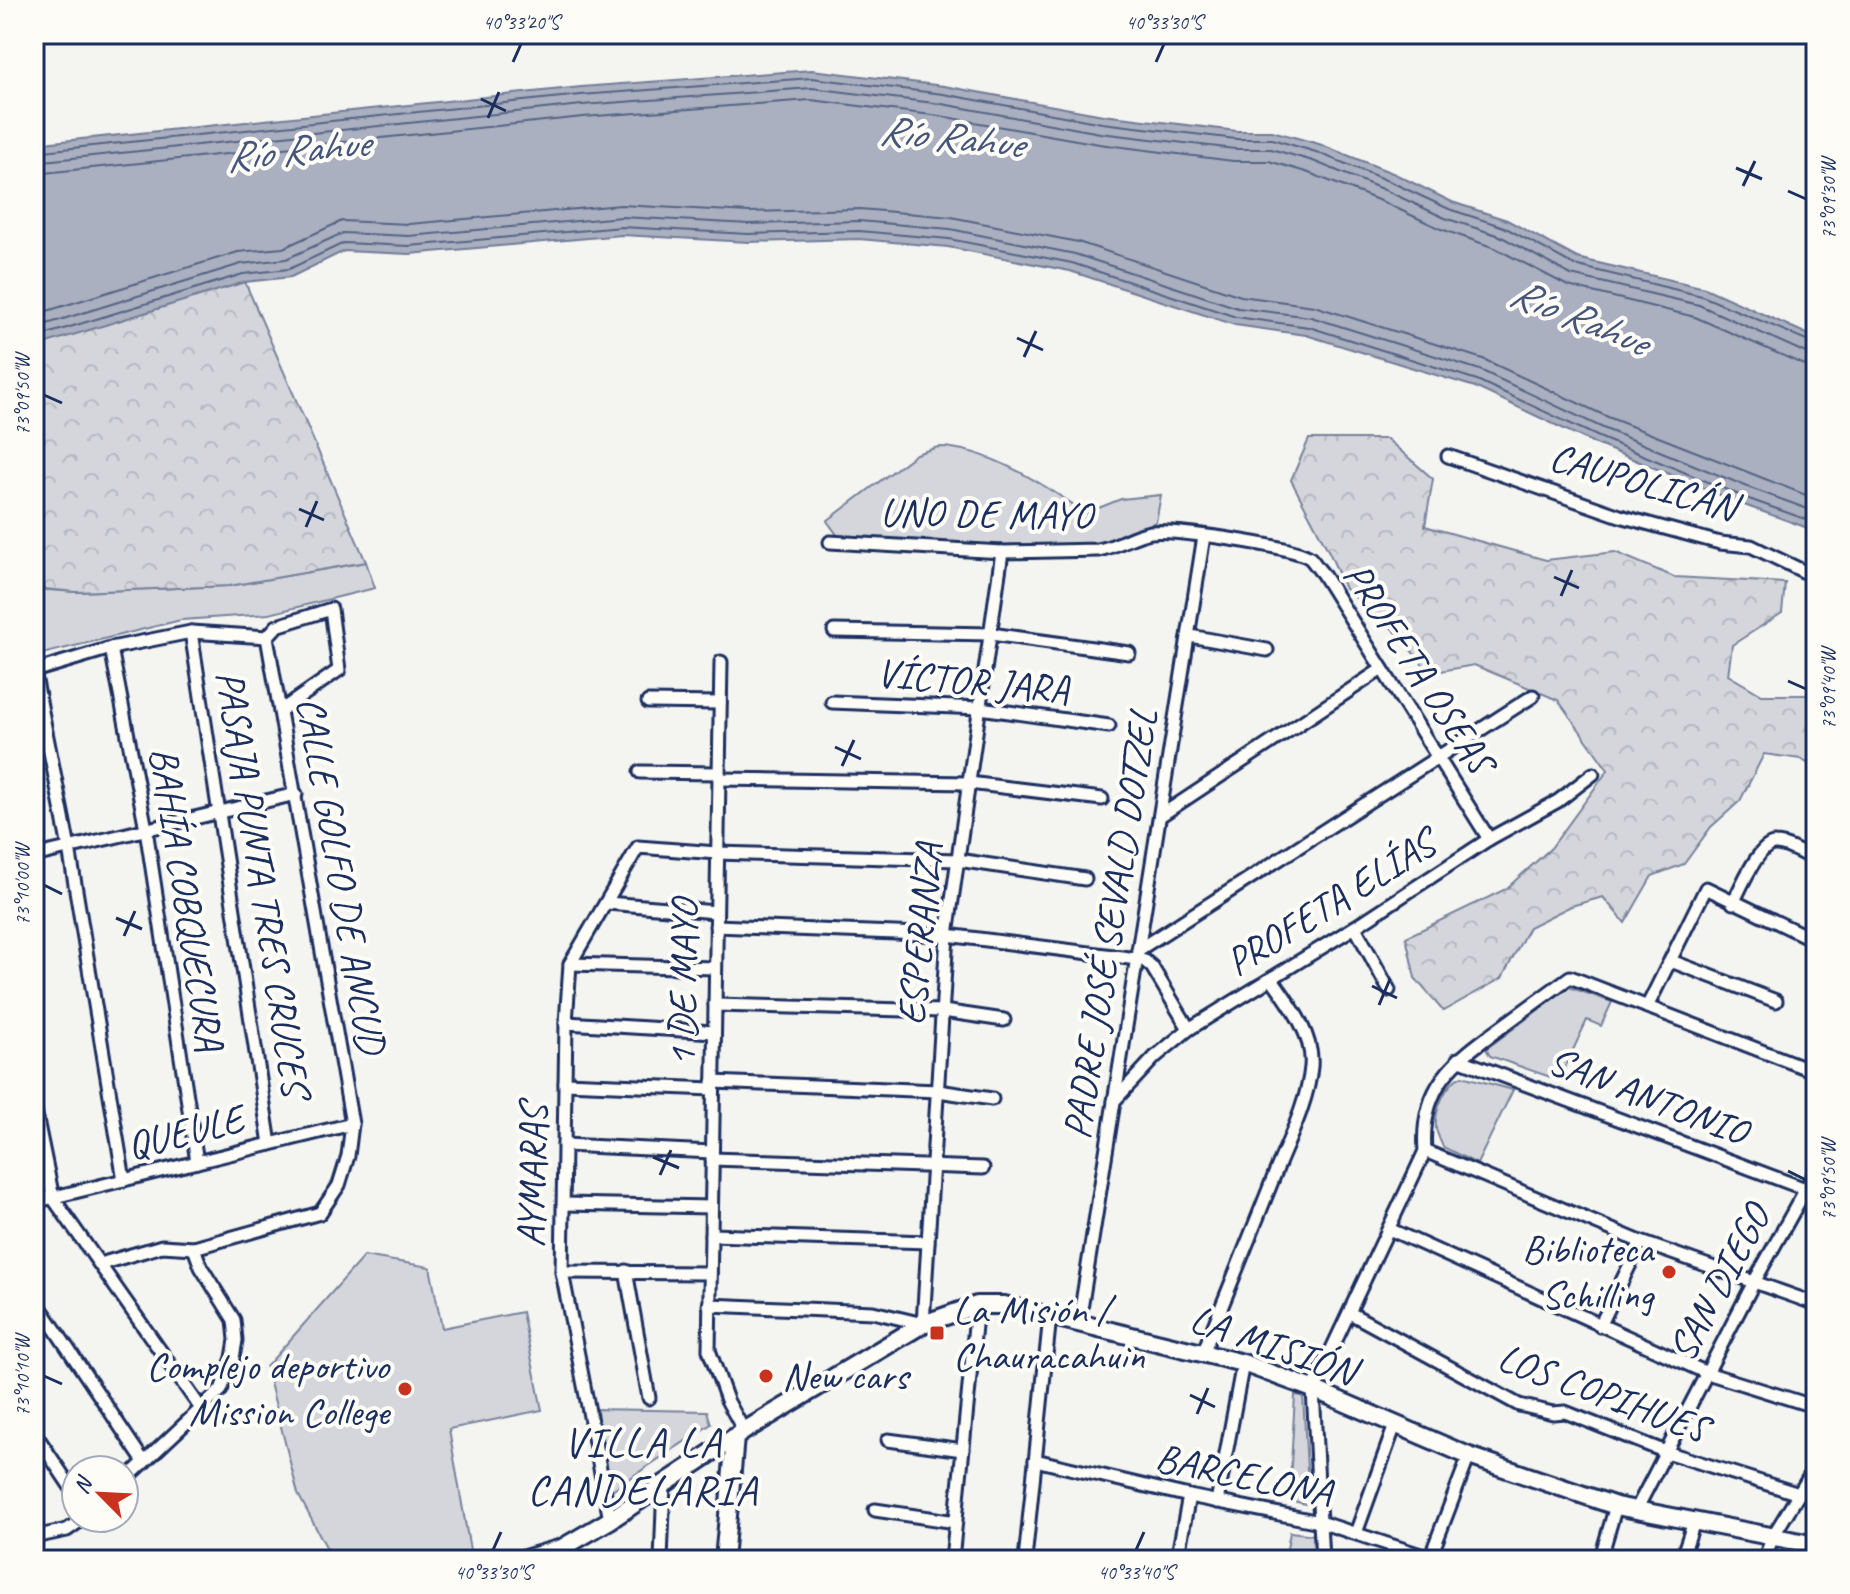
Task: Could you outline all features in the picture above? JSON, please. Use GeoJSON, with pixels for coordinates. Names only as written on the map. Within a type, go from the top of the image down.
{"type":"FeatureCollection","features":[{"type":"Feature","properties":{"kind":"street","name":"CAUPOLICÁN"},"geometry":{"type":"LineString","coordinates":[[1448,456],[1620,516],[1720,543],[1751,546],[1816,580]]}},
{"type":"Feature","properties":{"kind":"street","name":"PROFETA OSEAS"},"geometry":{"type":"LineString","coordinates":[[1138,535],[1153,532],[1204,536],[1278,548],[1309,558],[1489,839]]}},
{"type":"Feature","properties":{"kind":"street","name":"UNO DE MAYO"},"geometry":{"type":"LineString","coordinates":[[830,542],[1002,552],[1098,550],[1112,548],[1138,535]]}},
{"type":"Feature","properties":{"kind":"street","name":"PADRE JOSÉ SEVALD DOTZEL"},"geometry":{"type":"LineString","coordinates":[[1079,1322],[1204,536]]}},
{"type":"Feature","properties":{"kind":"street","name":"ESPERANZA"},"geometry":{"type":"LineString","coordinates":[[923,1324],[947,935],[1002,552]]}},
{"type":"Feature","properties":{"kind":"street"},"geometry":{"type":"LineString","coordinates":[[124,1180],[69,848],[34,671],[111,648],[191,632],[267,637],[277,626],[331,609],[339,670],[280,711]]}},
{"type":"Feature","properties":{"kind":"street"},"geometry":{"type":"LineString","coordinates":[[834,631],[991,634],[1129,653]]}},
{"type":"Feature","properties":{"kind":"street","name":"PASAJA PUNTA TRES CRUCES"},"geometry":{"type":"LineString","coordinates":[[191,632],[270,1144]]}},
{"type":"Feature","properties":{"kind":"street"},"geometry":{"type":"LineString","coordinates":[[1190,636],[1267,650]]}},
{"type":"Feature","properties":{"kind":"street","name":"CALLE GOLFO DE ANCUD"},"geometry":{"type":"LineString","coordinates":[[100,1264],[162,1246],[194,1248],[320,1213],[339,1185],[348,1156],[352,1124],[267,637]]}},
{"type":"Feature","properties":{"kind":"street","name":"BAHÍA COBQUECURA"},"geometry":{"type":"LineString","coordinates":[[111,648],[146,829],[197,1162]]}},
{"type":"Feature","properties":{"kind":"street","name":"1 DE MAYO"},"geometry":{"type":"LineString","coordinates":[[721,662],[709,1350],[739,1434]]}},
{"type":"Feature","properties":{"kind":"street"},"geometry":{"type":"LineString","coordinates":[[1160,816],[1382,669]]}},
{"type":"Feature","properties":{"kind":"street"},"geometry":{"type":"LineString","coordinates":[[716,926],[947,935],[1138,954],[1533,696]]}},
{"type":"Feature","properties":{"kind":"street"},"geometry":{"type":"LineString","coordinates":[[648,702],[720,703]]}},
{"type":"Feature","properties":{"kind":"street","name":"VÍCTOR JARA"},"geometry":{"type":"LineString","coordinates":[[832,702],[980,708],[1109,726]]}},
{"type":"Feature","properties":{"kind":"street"},"geometry":{"type":"LineString","coordinates":[[640,772],[969,783],[1102,799]]}},
{"type":"Feature","properties":{"kind":"street","name":"PROFETA ELÍAS"},"geometry":{"type":"LineString","coordinates":[[1114,1102],[1155,1057],[1189,1029],[1355,927],[1489,839],[1558,801],[1593,774]]}},
{"type":"Feature","properties":{"kind":"street"},"geometry":{"type":"LineString","coordinates":[[34,856],[296,794]]}},
{"type":"Feature","properties":{"kind":"street"},"geometry":{"type":"LineString","coordinates":[[1733,903],[1761,851],[1769,845],[1779,844],[1816,861]]}},
{"type":"Feature","properties":{"kind":"street","name":"AYMARAS"},"geometry":{"type":"LineString","coordinates":[[610,1520],[562,1272],[566,1023],[570,964],[638,847],[717,853]]}},
{"type":"Feature","properties":{"kind":"street"},"geometry":{"type":"LineString","coordinates":[[717,853],[958,860],[1085,879]]}},
{"type":"Feature","properties":{"kind":"street"},"geometry":{"type":"LineString","coordinates":[[1647,1007],[1706,888],[1816,941]]}},
{"type":"Feature","properties":{"kind":"street"},"geometry":{"type":"LineString","coordinates":[[607,903],[716,912]]}},
{"type":"Feature","properties":{"kind":"street"},"geometry":{"type":"LineString","coordinates":[[1355,927],[1389,990]]}},
{"type":"Feature","properties":{"kind":"street"},"geometry":{"type":"LineString","coordinates":[[1138,954],[1152,967],[1189,1029]]}},
{"type":"Feature","properties":{"kind":"street"},"geometry":{"type":"LineString","coordinates":[[1671,961],[1776,1001]]}},
{"type":"Feature","properties":{"kind":"street"},"geometry":{"type":"LineString","coordinates":[[570,964],[715,968]]}},
{"type":"Feature","properties":{"kind":"street"},"geometry":{"type":"LineString","coordinates":[[1322,1560],[1313,1389],[1425,1151],[1425,1126],[1431,1101],[1442,1078],[1458,1059],[1570,977],[1816,1072]]}},
{"type":"Feature","properties":{"kind":"street"},"geometry":{"type":"LineString","coordinates":[[1203,1353],[1284,1151],[1311,1066],[1310,1047],[1299,1021],[1272,979]]}},
{"type":"Feature","properties":{"kind":"street"},"geometry":{"type":"LineString","coordinates":[[715,1005],[943,1011],[1004,1020]]}},
{"type":"Feature","properties":{"kind":"street"},"geometry":{"type":"LineString","coordinates":[[566,1023],[714,1032]]}},
{"type":"Feature","properties":{"kind":"street","name":"SAN ANTONIO"},"geometry":{"type":"LineString","coordinates":[[1458,1059],[1811,1191]]}},
{"type":"Feature","properties":{"kind":"street"},"geometry":{"type":"LineString","coordinates":[[565,1083],[938,1091],[992,1099]]}},
{"type":"Feature","properties":{"kind":"street"},"geometry":{"type":"LineString","coordinates":[[34,1105],[53,1198],[202,1410]]}},
{"type":"Feature","properties":{"kind":"street","name":"QUEULE"},"geometry":{"type":"LineString","coordinates":[[34,1202],[352,1124]]}},
{"type":"Feature","properties":{"kind":"street"},"geometry":{"type":"LineString","coordinates":[[564,1145],[712,1156],[983,1168]]}},
{"type":"Feature","properties":{"kind":"street"},"geometry":{"type":"LineString","coordinates":[[1425,1151],[1641,1242],[1816,1304]]}},
{"type":"Feature","properties":{"kind":"street","name":"SAN DIEGO"},"geometry":{"type":"LineString","coordinates":[[1636,1510],[1753,1284],[1811,1191],[1816,1171]]}},
{"type":"Feature","properties":{"kind":"street"},"geometry":{"type":"LineString","coordinates":[[564,1204],[711,1207]]}},
{"type":"Feature","properties":{"kind":"street"},"geometry":{"type":"LineString","coordinates":[[1389,1229],[1707,1373],[1816,1407]]}},
{"type":"Feature","properties":{"kind":"street"},"geometry":{"type":"LineString","coordinates":[[711,1235],[928,1242]]}},
{"type":"Feature","properties":{"kind":"street"},"geometry":{"type":"LineString","coordinates":[[1600,1326],[1641,1242]]}},
{"type":"Feature","properties":{"kind":"street"},"geometry":{"type":"LineString","coordinates":[[140,1466],[221,1390],[233,1358],[236,1340],[234,1320],[201,1267],[194,1248]]}},
{"type":"Feature","properties":{"kind":"street"},"geometry":{"type":"LineString","coordinates":[[626,1271],[649,1398]]}},
{"type":"Feature","properties":{"kind":"street"},"geometry":{"type":"LineString","coordinates":[[562,1272],[710,1273]]}},
{"type":"Feature","properties":{"kind":"street"},"geometry":{"type":"LineString","coordinates":[[34,1298],[144,1462]]}},
{"type":"Feature","properties":{"kind":"street"},"geometry":{"type":"LineString","coordinates":[[709,1305],[873,1312],[923,1324]]}},
{"type":"Feature","properties":{"kind":"street"},"geometry":{"type":"LineString","coordinates":[[952,1560],[977,1305]]}},
{"type":"Feature","properties":{"kind":"street","name":"LA MISIÓN"},"geometry":{"type":"LineString","coordinates":[[521,1560],[562,1548],[610,1520],[739,1434],[923,1324],[977,1305],[1004,1305],[1243,1363],[1313,1389],[1469,1456],[1616,1506],[1816,1545]]}},
{"type":"Feature","properties":{"kind":"street"},"geometry":{"type":"LineString","coordinates":[[873,1312],[888,1322],[891,1332],[888,1345]]}},
{"type":"Feature","properties":{"kind":"street","name":"LOS COPIHUES"},"geometry":{"type":"LineString","coordinates":[[1350,1313],[1519,1405],[1553,1413],[1565,1412],[1666,1452],[1799,1494]]}},
{"type":"Feature","properties":{"kind":"street"},"geometry":{"type":"LineString","coordinates":[[1025,1560],[1050,1316]]}},
{"type":"Feature","properties":{"kind":"street"},"geometry":{"type":"LineString","coordinates":[[1217,1502],[1243,1363]]}},
{"type":"Feature","properties":{"kind":"street"},"geometry":{"type":"LineString","coordinates":[[1356,1533],[1395,1425]]}},
{"type":"Feature","properties":{"kind":"street"},"geometry":{"type":"LineString","coordinates":[[34,1432],[60,1471]]}},
{"type":"Feature","properties":{"kind":"street"},"geometry":{"type":"LineString","coordinates":[[724,1560],[739,1434]]}},
{"type":"Feature","properties":{"kind":"street"},"geometry":{"type":"LineString","coordinates":[[888,1440],[963,1450]]}},
{"type":"Feature","properties":{"kind":"street"},"geometry":{"type":"LineString","coordinates":[[1433,1559],[1469,1456]]}},
{"type":"Feature","properties":{"kind":"street","name":"BARCELONA"},"geometry":{"type":"LineString","coordinates":[[1035,1460],[1189,1496],[1320,1522],[1433,1559]]}},
{"type":"Feature","properties":{"kind":"street"},"geometry":{"type":"LineString","coordinates":[[1764,1560],[1773,1536],[1816,1466]]}},
{"type":"Feature","properties":{"kind":"street"},"geometry":{"type":"LineString","coordinates":[[661,1560],[664,1484]]}},
{"type":"Feature","properties":{"kind":"street"},"geometry":{"type":"LineString","coordinates":[[645,1496],[664,1518]]}},
{"type":"Feature","properties":{"kind":"street"},"geometry":{"type":"LineString","coordinates":[[1177,1560],[1189,1496]]}},
{"type":"Feature","properties":{"kind":"street"},"geometry":{"type":"LineString","coordinates":[[1600,1560],[1616,1506]]}},
{"type":"Feature","properties":{"kind":"street"},"geometry":{"type":"LineString","coordinates":[[875,1510],[956,1522]]}},
{"type":"Feature","properties":{"kind":"street"},"geometry":{"type":"LineString","coordinates":[[1681,1560],[1694,1522]]}},
{"type":"Feature","properties":{"kind":"street"},"geometry":{"type":"LineString","coordinates":[[34,1537],[60,1531]]}},
{"type":"Feature","properties":{"kind":"green space"},"geometry":{"type":"Polygon","coordinates":[[[245,282],[366,562],[229,586],[76,592],[34,588],[34,338],[245,282]]]}},
{"type":"Feature","properties":{"kind":"green space"},"geometry":{"type":"Polygon","coordinates":[[[1309,439],[1387,439],[1433,479],[1425,526],[1546,560],[1615,552],[1674,577],[1785,583],[1782,613],[1732,645],[1728,675],[1762,695],[1816,695],[1816,769],[1801,759],[1764,754],[1740,801],[1711,827],[1684,864],[1652,876],[1625,923],[1603,897],[1571,906],[1529,927],[1502,978],[1443,1011],[1415,978],[1406,937],[1506,889],[1551,848],[1608,770],[1558,700],[1474,665],[1430,673],[1395,631],[1345,589],[1291,480],[1309,439]]]}},
{"type":"Feature","properties":{"kind":"green space"},"geometry":{"type":"Polygon","coordinates":[[[938,447],[957,449],[996,461],[1035,480],[1086,513],[1121,499],[1161,495],[1156,522],[1106,544],[986,545],[838,536],[827,521],[916,454],[938,447]]]}},
{"type":"Feature","properties":{"kind":"green space"},"geometry":{"type":"Polygon","coordinates":[[[366,562],[375,588],[269,614],[181,620],[34,656],[34,589],[76,592],[229,586],[366,562]]]}},
{"type":"Feature","properties":{"kind":"green space"},"geometry":{"type":"Polygon","coordinates":[[[1569,987],[1612,1002],[1601,1026],[1587,1020],[1559,1080],[1490,1056],[1486,1049],[1569,987]]]}},
{"type":"Feature","properties":{"kind":"green space"},"geometry":{"type":"Polygon","coordinates":[[[1462,1076],[1513,1090],[1477,1164],[1443,1147],[1436,1128],[1442,1098],[1451,1084],[1462,1076]]]}},
{"type":"Feature","properties":{"kind":"green space","name":"Complejo deportivo Mission College"},"geometry":{"type":"Polygon","coordinates":[[[364,1256],[430,1267],[442,1328],[522,1312],[542,1410],[449,1429],[471,1556],[453,1560],[333,1560],[298,1494],[266,1367],[364,1256]]]}},
{"type":"Feature","properties":{"kind":"green space"},"geometry":{"type":"Polygon","coordinates":[[[1295,1395],[1303,1396],[1309,1505],[1289,1500],[1295,1395]]]}},
{"type":"Feature","properties":{"kind":"green space"},"geometry":{"type":"Polygon","coordinates":[[[593,1409],[707,1411],[711,1424],[609,1492],[593,1409]]]}},
{"type":"Feature","properties":{"kind":"green space"},"geometry":{"type":"Polygon","coordinates":[[[1290,1532],[1314,1535],[1315,1560],[1285,1560],[1290,1532]]]}},
{"type":"Feature","properties":{"kind":"water","name":"Río Rahue"},"geometry":{"type":"Polygon","coordinates":[[[812,70],[944,86],[1103,115],[1237,131],[1272,131],[1319,144],[1395,174],[1452,202],[1507,220],[1577,258],[1705,288],[1816,338],[1816,531],[1596,444],[1475,387],[1306,335],[1235,325],[1070,271],[948,247],[859,239],[749,242],[622,235],[409,254],[344,251],[291,277],[245,282],[34,347],[34,144],[581,87],[812,70]]]}},
{"type":"Feature","properties":{"kind":"place","name":"Biblioteca Schilling"},"geometry":{"type":"Point","coordinates":[1669,1272]}},
{"type":"Feature","properties":{"kind":"place","name":"La Misión / Chauracahuin"},"geometry":{"type":"Point","coordinates":[937,1333]}},
{"type":"Feature","properties":{"kind":"place","name":"New cars"},"geometry":{"type":"Point","coordinates":[766,1376]}},
{"type":"Feature","properties":{"kind":"place","name":"Complejo deportivo Mission College"},"geometry":{"type":"Point","coordinates":[405,1389]}},
{"type":"Feature","properties":{"kind":"district","name":"VILLA LA CANDELARIA"},"geometry":{"type":"Point","coordinates":[643,1466]}}]}
